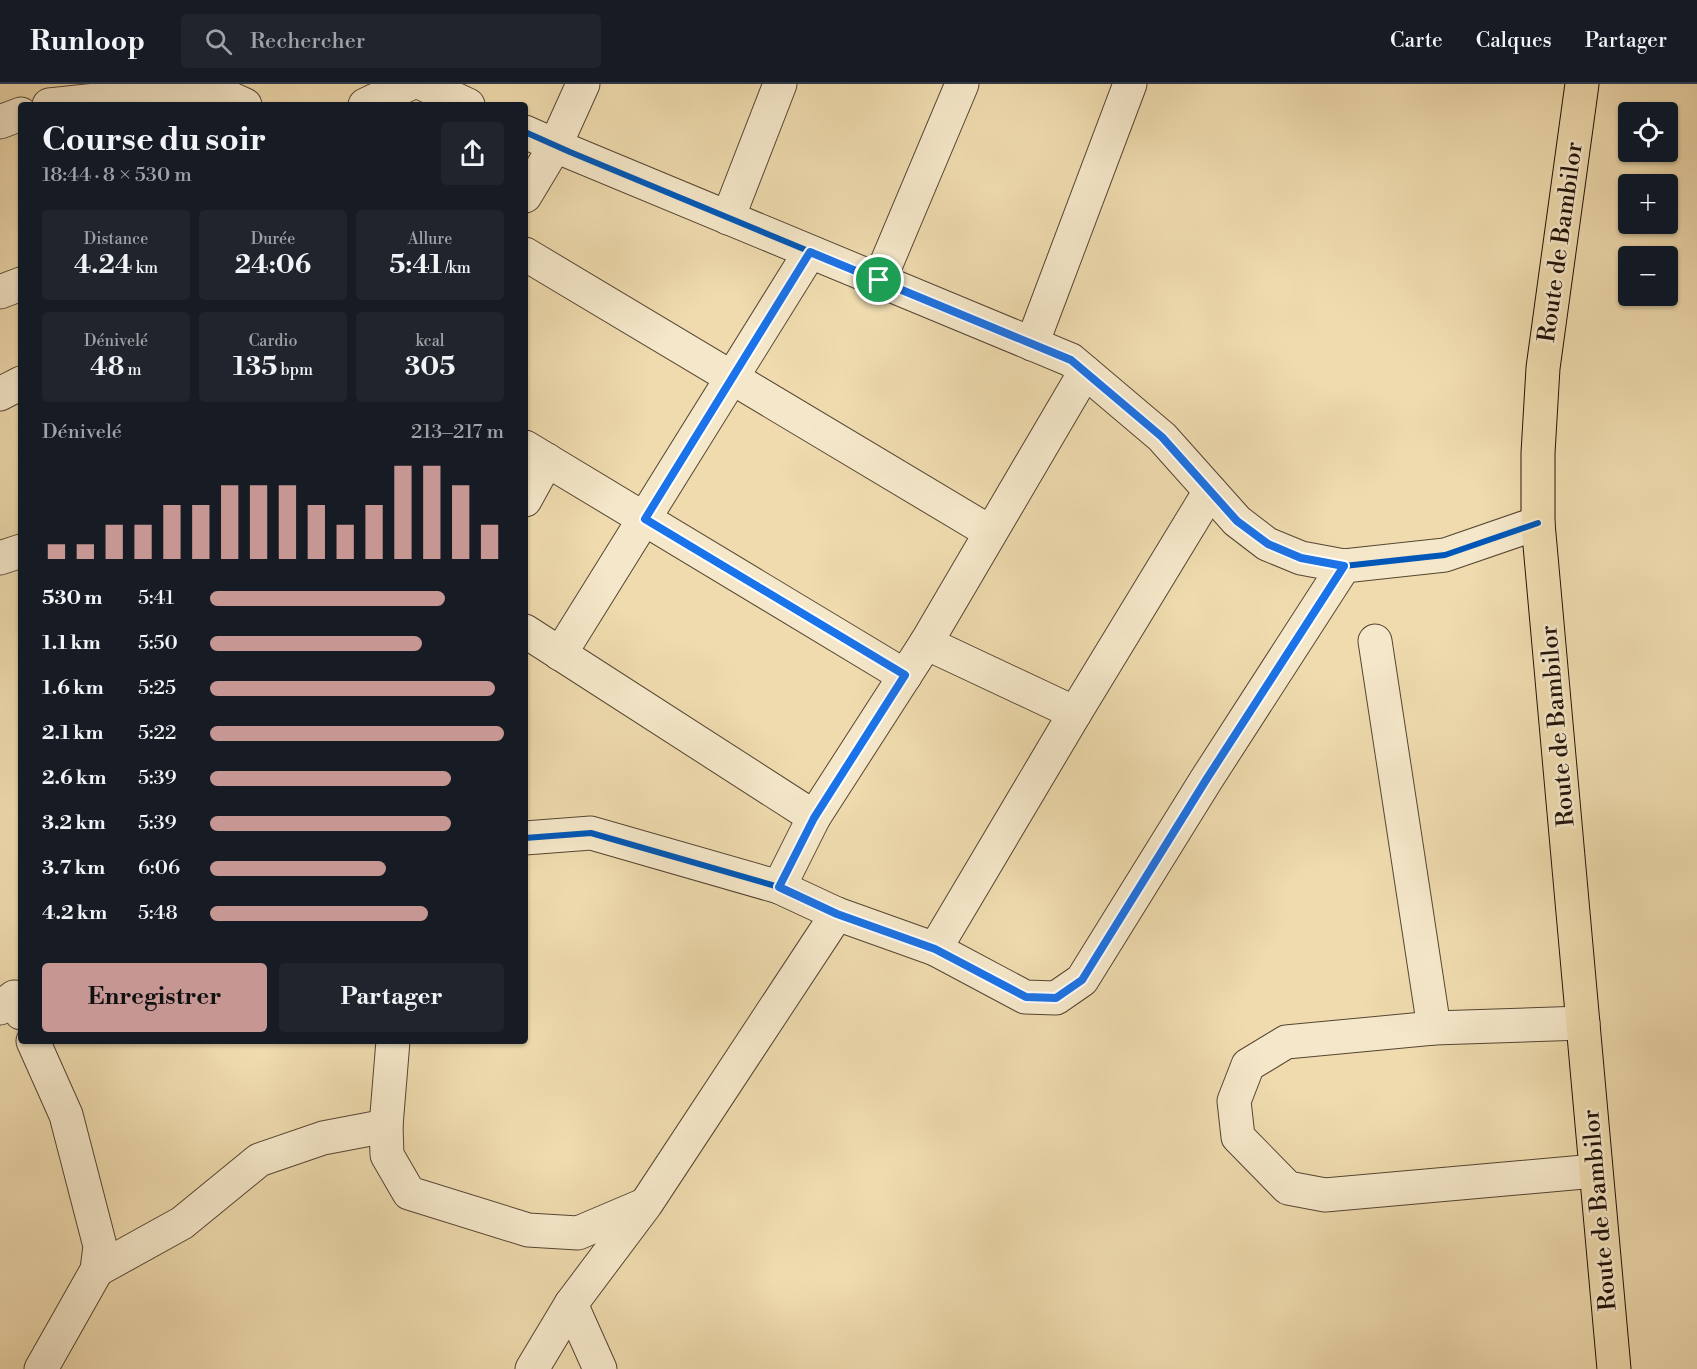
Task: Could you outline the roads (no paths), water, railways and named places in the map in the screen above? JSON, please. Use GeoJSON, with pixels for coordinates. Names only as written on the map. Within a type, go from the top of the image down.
{"type":"FeatureCollection","features":[{"type":"Feature","properties":{"kind":"main road","name":"Route de Bambilor"},"geometry":{"type":"LineString","coordinates":[[1582,84],[1544,368],[1538,453],[1538,523],[1614,1369]]}},
{"type":"Feature","properties":{"kind":"street"},"geometry":{"type":"LineString","coordinates":[[371,102],[409,84]]}},
{"type":"Feature","properties":{"kind":"street"},"geometry":{"type":"LineString","coordinates":[[423,84],[462,102]]}},
{"type":"Feature","properties":{"kind":"street"},"geometry":{"type":"LineString","coordinates":[[528,191],[555,146],[583,84]]}},
{"type":"Feature","properties":{"kind":"street"},"geometry":{"type":"LineString","coordinates":[[728,218],[780,84]]}},
{"type":"Feature","properties":{"kind":"street"},"geometry":{"type":"LineString","coordinates":[[879,280],[962,84]]}},
{"type":"Feature","properties":{"kind":"street"},"geometry":{"type":"LineString","coordinates":[[1032,344],[1130,84]]}},
{"type":"Feature","properties":{"kind":"street"},"geometry":{"type":"LineString","coordinates":[[77,102],[208,88],[238,102]]}},
{"type":"Feature","properties":{"kind":"street"},"geometry":{"type":"LineString","coordinates":[[0,122],[18,115]]}},
{"type":"Feature","properties":{"kind":"street"},"geometry":{"type":"LineString","coordinates":[[528,133],[1071,360],[1162,437],[1237,521],[1268,544],[1301,558],[1344,566],[1445,555],[1538,523]]}},
{"type":"Feature","properties":{"kind":"street"},"geometry":{"type":"LineString","coordinates":[[560,654],[810,252]]}},
{"type":"Feature","properties":{"kind":"street"},"geometry":{"type":"LineString","coordinates":[[528,256],[990,532]]}},
{"type":"Feature","properties":{"kind":"street"},"geometry":{"type":"LineString","coordinates":[[0,292],[18,285]]}},
{"type":"Feature","properties":{"kind":"street"},"geometry":{"type":"LineString","coordinates":[[779,887],[814,818],[926,643],[1085,372]]}},
{"type":"Feature","properties":{"kind":"street"},"geometry":{"type":"LineString","coordinates":[[0,394],[18,385]]}},
{"type":"Feature","properties":{"kind":"street"},"geometry":{"type":"LineString","coordinates":[[528,487],[536,453],[905,675]]}},
{"type":"Feature","properties":{"kind":"street"},"geometry":{"type":"LineString","coordinates":[[935,949],[1210,491]]}},
{"type":"Feature","properties":{"kind":"street"},"geometry":{"type":"LineString","coordinates":[[0,558],[18,552]]}},
{"type":"Feature","properties":{"kind":"street"},"geometry":{"type":"LineString","coordinates":[[528,838],[591,832],[779,887],[837,914],[935,949],[1026,997],[1056,998],[1082,980],[1206,780],[1344,566]]}},
{"type":"Feature","properties":{"kind":"street"},"geometry":{"type":"LineString","coordinates":[[528,633],[814,818]]}},
{"type":"Feature","properties":{"kind":"street"},"geometry":{"type":"LineString","coordinates":[[1375,641],[1434,1028]]}},
{"type":"Feature","properties":{"kind":"street"},"geometry":{"type":"LineString","coordinates":[[926,643],[1075,713]]}},
{"type":"Feature","properties":{"kind":"street"},"geometry":{"type":"LineString","coordinates":[[532,1369],[571,1304],[646,1204],[837,914]]}},
{"type":"Feature","properties":{"kind":"street"},"geometry":{"type":"LineString","coordinates":[[1583,1023],[1434,1028],[1286,1042],[1248,1065],[1234,1101],[1238,1137],[1288,1188],[1325,1195],[1595,1171]]}},
{"type":"Feature","properties":{"kind":"street"},"geometry":{"type":"LineString","coordinates":[[34,1044],[66,1115],[100,1246],[97,1270],[41,1369]]}},
{"type":"Feature","properties":{"kind":"street"},"geometry":{"type":"LineString","coordinates":[[393,1044],[386,1126],[387,1155],[409,1193],[528,1230],[578,1233],[646,1204]]}},
{"type":"Feature","properties":{"kind":"street"},"geometry":{"type":"LineString","coordinates":[[97,1270],[182,1222],[260,1160],[323,1138],[386,1126]]}},
{"type":"Feature","properties":{"kind":"street"},"geometry":{"type":"LineString","coordinates":[[571,1304],[600,1369]]}}]}
